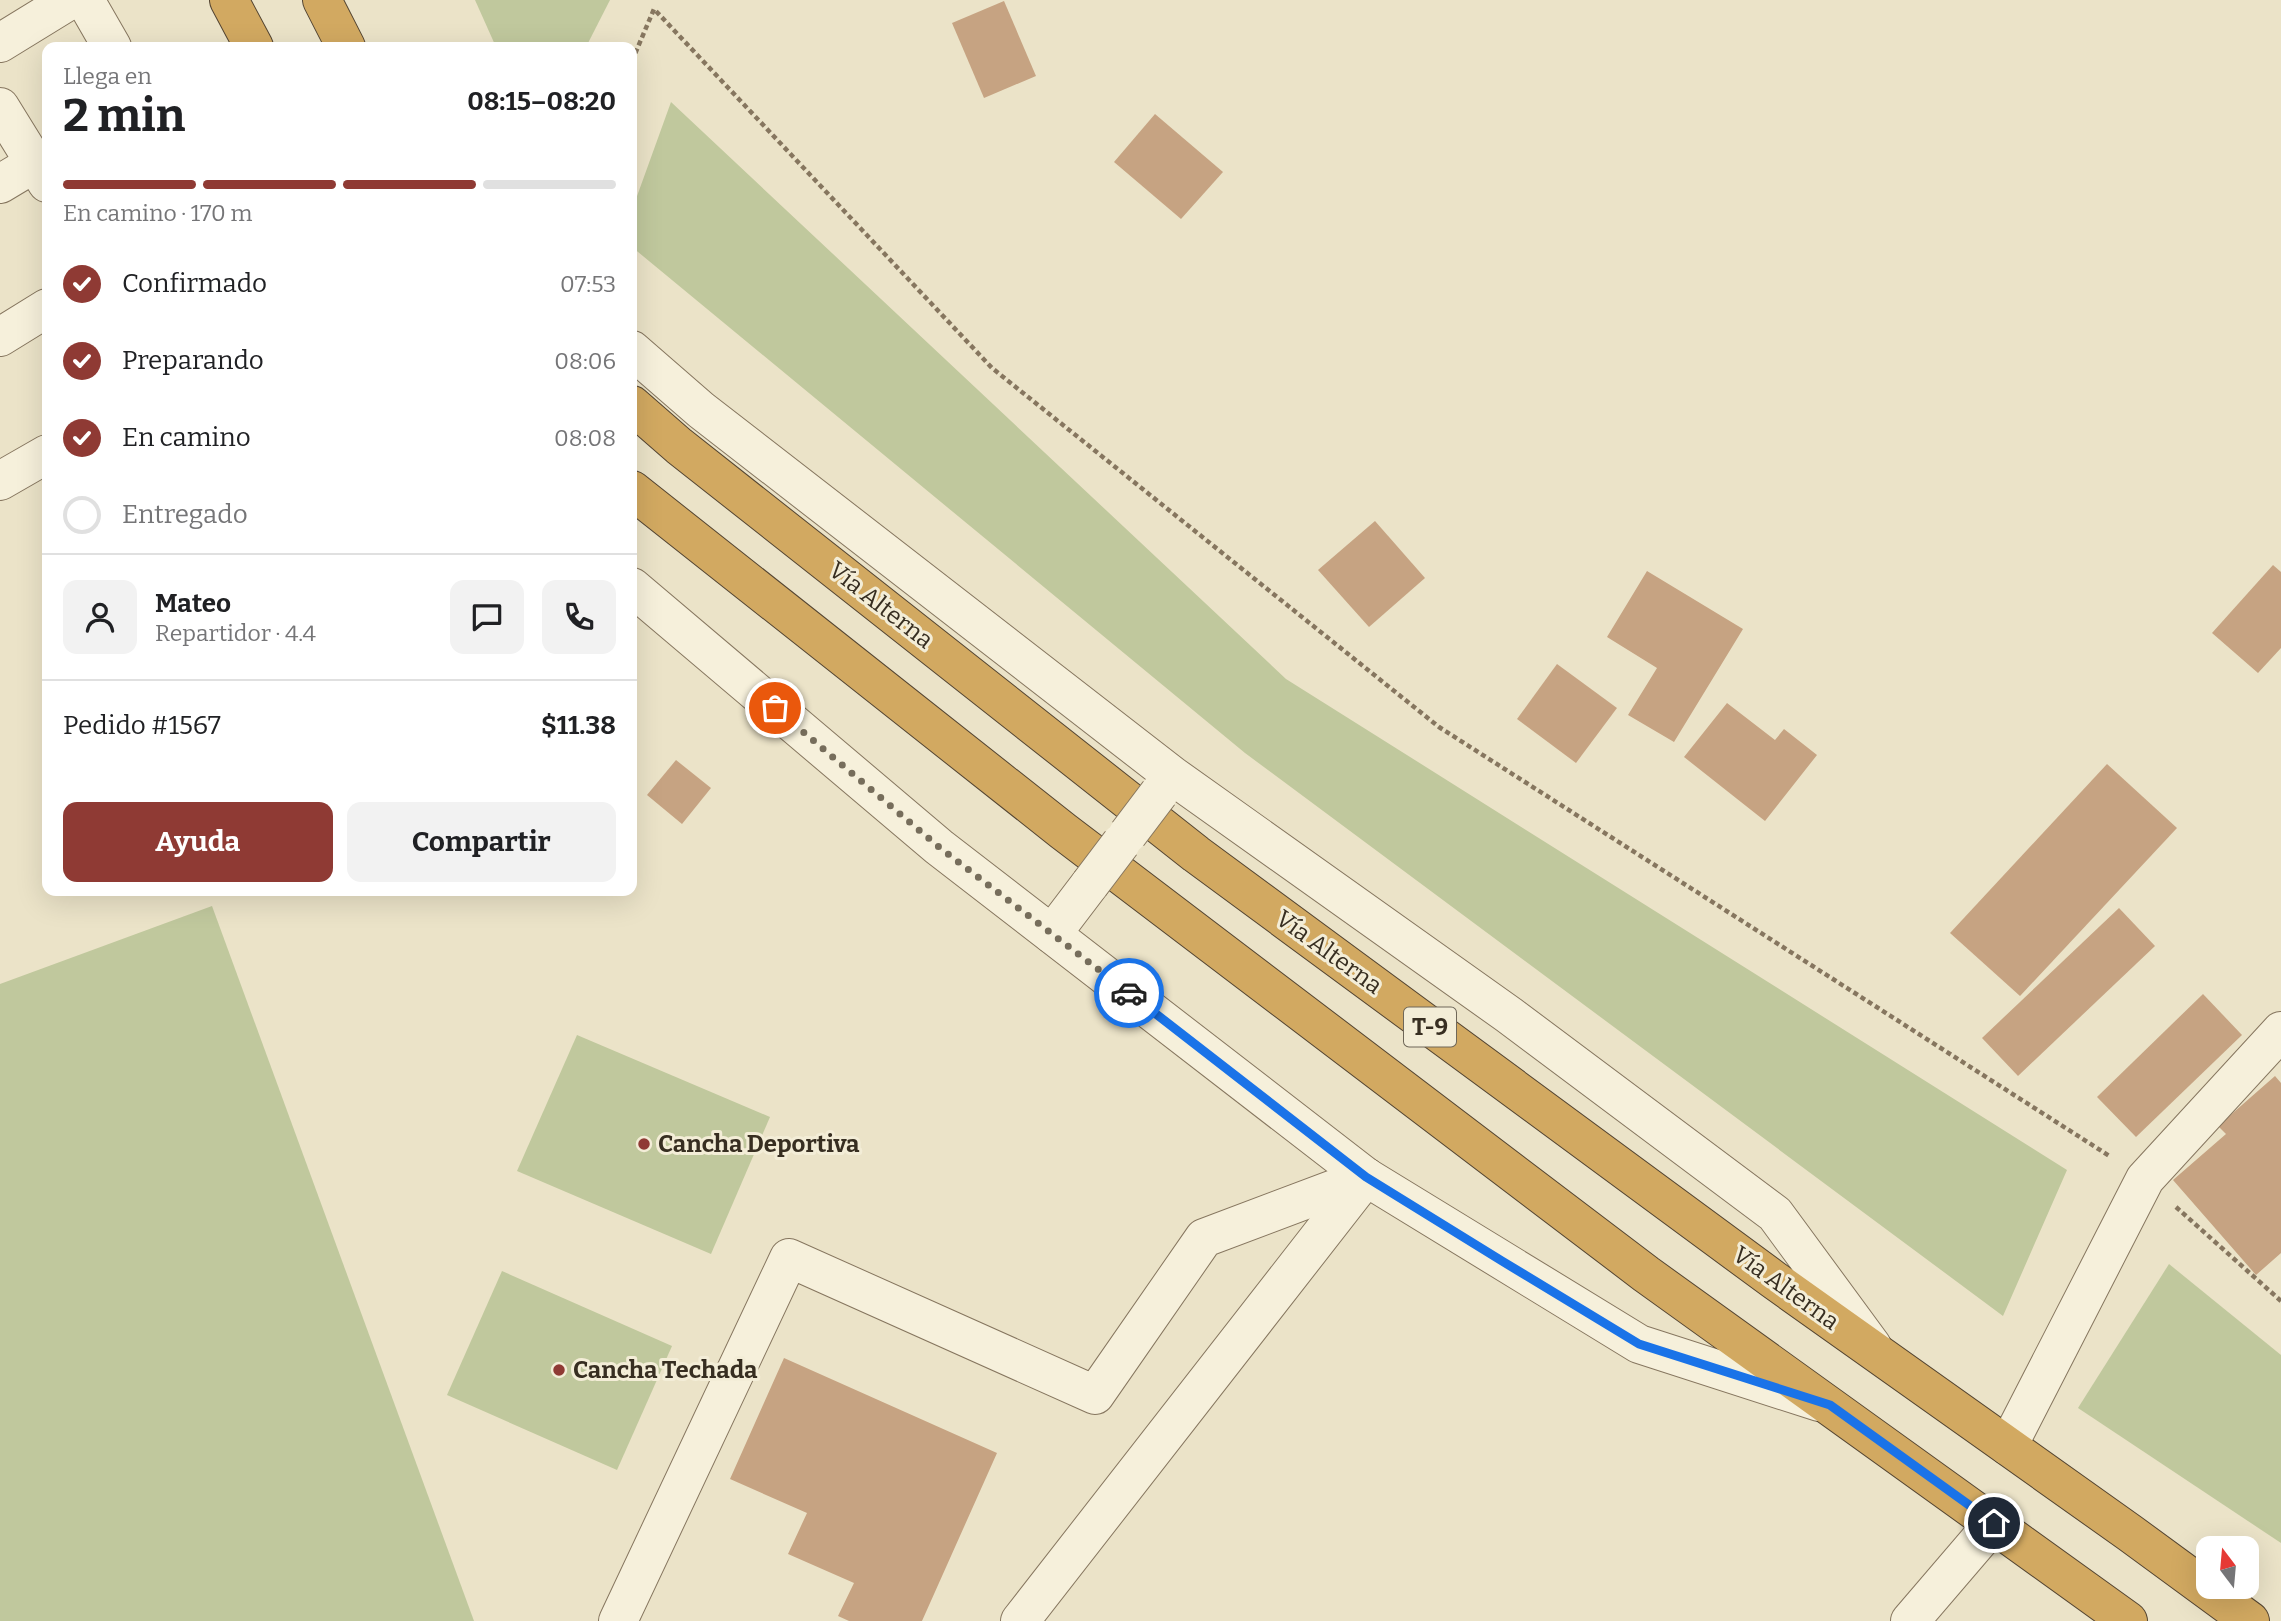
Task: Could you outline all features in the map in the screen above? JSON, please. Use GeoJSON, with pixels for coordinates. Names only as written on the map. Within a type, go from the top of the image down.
{"type":"FeatureCollection","features":[{"type":"Feature","properties":{"kind":"highway"},"geometry":{"type":"LineString","coordinates":[[229,0],[251,42]]}},
{"type":"Feature","properties":{"kind":"highway"},"geometry":{"type":"LineString","coordinates":[[322,0],[343,42]]}},
{"type":"Feature","properties":{"kind":"highway","name":"Vía Alterna"},"geometry":{"type":"LineString","coordinates":[[637,409],[679,446],[1196,854],[1877,1354],[2250,1621]]}},
{"type":"Feature","properties":{"kind":"highway","name":"T-9"},"geometry":{"type":"LineString","coordinates":[[637,494],[1085,847],[1646,1274],[2128,1621]]}},
{"type":"Feature","properties":{"kind":"street"},"geometry":{"type":"LineString","coordinates":[[0,43],[70,0]]}},
{"type":"Feature","properties":{"kind":"street"},"geometry":{"type":"LineString","coordinates":[[85,0],[109,42]]}},
{"type":"Feature","properties":{"kind":"street"},"geometry":{"type":"LineString","coordinates":[[0,107],[41,173],[0,184]]}},
{"type":"Feature","properties":{"kind":"street"},"geometry":{"type":"LineString","coordinates":[[0,337],[42,312]]}},
{"type":"Feature","properties":{"kind":"street"},"geometry":{"type":"LineString","coordinates":[[637,354],[701,410],[1166,785],[1509,1015],[1775,1214],[1877,1354]]}},
{"type":"Feature","properties":{"kind":"street"},"geometry":{"type":"LineString","coordinates":[[0,481],[42,457]]}},
{"type":"Feature","properties":{"kind":"street"},"geometry":{"type":"LineString","coordinates":[[637,591],[939,847],[1366,1177],[1639,1344],[1830,1405]]}},
{"type":"Feature","properties":{"kind":"street"},"geometry":{"type":"LineString","coordinates":[[1052,933],[1166,785]]}},
{"type":"Feature","properties":{"kind":"street"},"geometry":{"type":"LineString","coordinates":[[2008,1446],[2145,1179],[2281,1031]]}},
{"type":"Feature","properties":{"kind":"street"},"geometry":{"type":"LineString","coordinates":[[618,1621],[789,1258],[1095,1395],[1204,1238],[1366,1177]]}},
{"type":"Feature","properties":{"kind":"street"},"geometry":{"type":"LineString","coordinates":[[1020,1621],[1366,1177]]}},
{"type":"Feature","properties":{"kind":"street"},"geometry":{"type":"LineString","coordinates":[[1909,1621],[1994,1523]]}},
{"type":"Feature","properties":{"kind":"path"},"geometry":{"type":"LineString","coordinates":[[637,49],[654,9],[992,368],[1439,727],[2145,1179],[2281,1301]]}},
{"type":"Feature","properties":{"kind":"green space"},"geometry":{"type":"Polygon","coordinates":[[[475,0],[610,0],[589,42],[494,42],[475,0]]]}},
{"type":"Feature","properties":{"kind":"green space"},"geometry":{"type":"Polygon","coordinates":[[[671,102],[1286,679],[2067,1170],[2003,1316],[1245,753],[637,251],[637,196],[671,102]]]}},
{"type":"Feature","properties":{"kind":"green space"},"geometry":{"type":"Polygon","coordinates":[[[212,906],[474,1621],[0,1621],[0,984],[212,906]]]}},
{"type":"Feature","properties":{"kind":"green space","name":"Cancha Deportiva"},"geometry":{"type":"Polygon","coordinates":[[[577,1035],[770,1117],[711,1254],[517,1171],[577,1035]]]}},
{"type":"Feature","properties":{"kind":"green space"},"geometry":{"type":"Polygon","coordinates":[[[2169,1264],[2281,1355],[2281,1543],[2078,1408],[2169,1264]]]}},
{"type":"Feature","properties":{"kind":"green space","name":"Cancha Techada"},"geometry":{"type":"Polygon","coordinates":[[[502,1271],[672,1346],[617,1470],[447,1395],[502,1271]]]}},
{"type":"Feature","properties":{"kind":"building"},"geometry":{"type":"Polygon","coordinates":[[[1004,1],[1036,76],[984,98],[952,23],[1004,1]]]}},
{"type":"Feature","properties":{"kind":"building"},"geometry":{"type":"Polygon","coordinates":[[[1155,114],[1223,172],[1181,219],[1114,162],[1155,114]]]}},
{"type":"Feature","properties":{"kind":"building"},"geometry":{"type":"Polygon","coordinates":[[[1375,521],[1425,578],[1369,627],[1318,570],[1375,521]]]}},
{"type":"Feature","properties":{"kind":"building"},"geometry":{"type":"Polygon","coordinates":[[[2273,565],[2281,572],[2281,648],[2258,673],[2212,633],[2273,565]]]}},
{"type":"Feature","properties":{"kind":"building"},"geometry":{"type":"Polygon","coordinates":[[[1647,571],[1743,629],[1674,742],[1628,715],[1657,668],[1607,637],[1647,571]]]}},
{"type":"Feature","properties":{"kind":"building"},"geometry":{"type":"Polygon","coordinates":[[[1557,664],[1617,708],[1576,763],[1517,719],[1557,664]]]}},
{"type":"Feature","properties":{"kind":"building"},"geometry":{"type":"Polygon","coordinates":[[[1727,703],[1775,740],[1784,729],[1817,755],[1765,821],[1684,757],[1727,703]]]}},
{"type":"Feature","properties":{"kind":"building"},"geometry":{"type":"Polygon","coordinates":[[[676,760],[711,788],[682,824],[647,795],[676,760]]]}},
{"type":"Feature","properties":{"kind":"building"},"geometry":{"type":"Polygon","coordinates":[[[2107,764],[2177,828],[2020,996],[1950,933],[2107,764]]]}},
{"type":"Feature","properties":{"kind":"building"},"geometry":{"type":"Polygon","coordinates":[[[2119,908],[2155,946],[2018,1076],[1982,1038],[2119,908]]]}},
{"type":"Feature","properties":{"kind":"building"},"geometry":{"type":"Polygon","coordinates":[[[2203,994],[2242,1035],[2136,1137],[2097,1097],[2203,994]]]}},
{"type":"Feature","properties":{"kind":"building"},"geometry":{"type":"Polygon","coordinates":[[[2275,1076],[2281,1083],[2281,1253],[2256,1275],[2173,1180],[2226,1134],[2218,1126],[2275,1076]]]}},
{"type":"Feature","properties":{"kind":"building"},"geometry":{"type":"Polygon","coordinates":[[[784,1358],[997,1453],[922,1621],[849,1621],[838,1616],[854,1583],[788,1554],[807,1513],[730,1479],[784,1358]]]}},
{"type":"Feature","properties":{"kind":"way so far"},"geometry":{"type":"LineString","coordinates":[[775,708],[939,847],[1129,993]]}},
{"type":"Feature","properties":{"kind":"place","name":"Cancha Deportiva"},"geometry":{"type":"Point","coordinates":[644,1144]}},
{"type":"Feature","properties":{"kind":"place","name":"Cancha Techada"},"geometry":{"type":"Point","coordinates":[559,1370]}},
{"type":"Feature","properties":{"kind":"route"},"geometry":{"type":"LineString","coordinates":[[1129,993],[1366,1177],[1502,1261],[1639,1344],[1830,1405],[1994,1523]]}}]}
